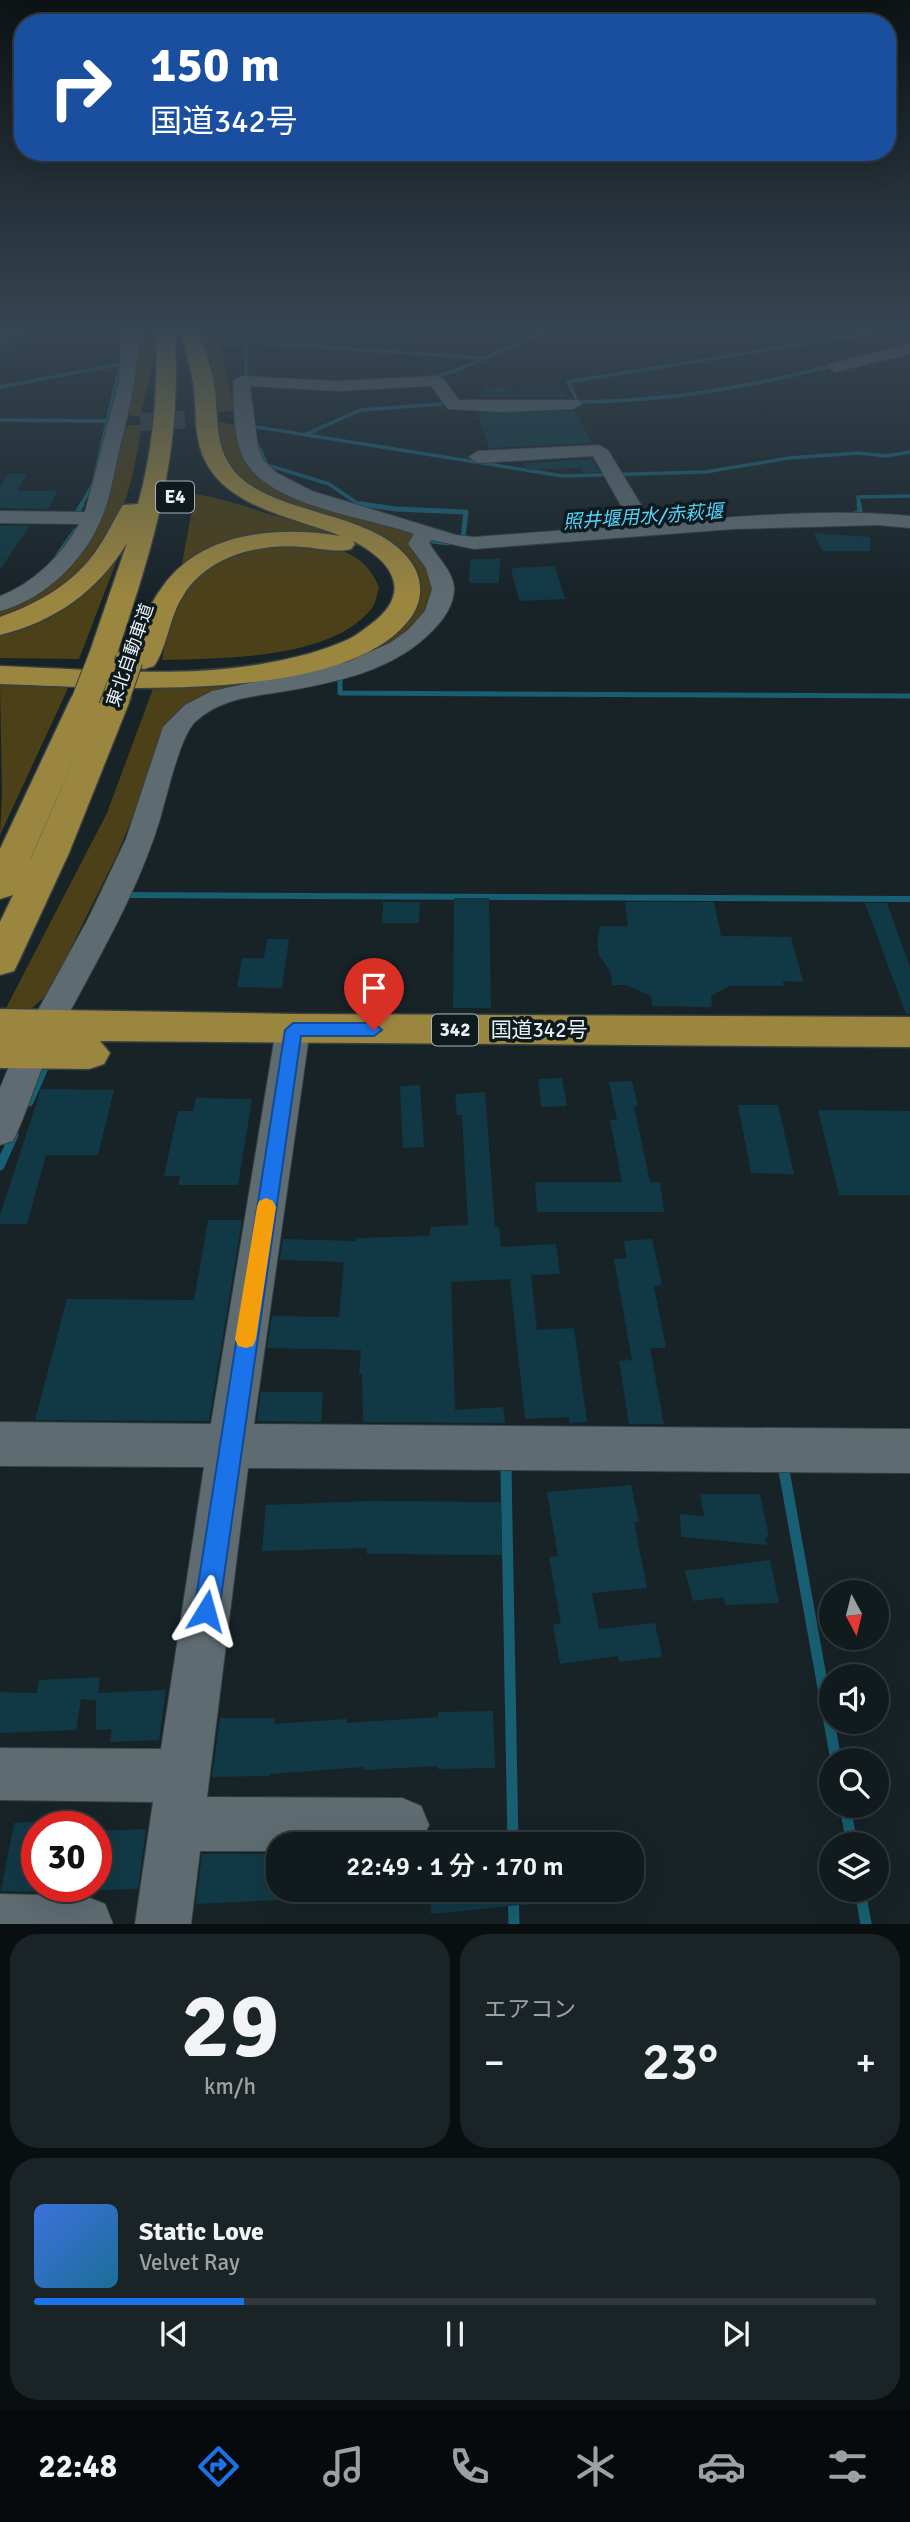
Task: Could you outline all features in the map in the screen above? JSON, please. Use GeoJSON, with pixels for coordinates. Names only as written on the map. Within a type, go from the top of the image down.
{"type":"FeatureCollection","features":[{"type":"Feature","properties":{"kind":"highway"},"geometry":{"type":"LineString","coordinates":[[0,627],[42,610],[70,593],[83,584],[111,552],[136,499],[158,419]]}},
{"type":"Feature","properties":{"kind":"highway","name":"東北自動車道"},"geometry":{"type":"LineString","coordinates":[[125,660],[140,542],[164,419]]}},
{"type":"Feature","properties":{"kind":"highway","name":"E4"},"geometry":{"type":"LineString","coordinates":[[173,508],[186,419]]}},
{"type":"Feature","properties":{"kind":"highway"},"geometry":{"type":"LineString","coordinates":[[0,675],[155,679],[260,672],[292,667],[341,653],[369,640],[400,613],[407,598],[408,587],[399,563],[387,552],[352,533],[251,494],[224,474],[210,450],[207,419]]}},
{"type":"Feature","properties":{"kind":"highway"},"geometry":{"type":"LineString","coordinates":[[0,666],[200,668],[245,665],[301,655],[344,640],[372,622],[390,600],[389,577],[384,566],[360,550],[321,540],[275,539],[232,548],[200,564],[174,589],[125,660]]}},
{"type":"Feature","properties":{"kind":"highway","name":"東北自動車道"},"geometry":{"type":"LineString","coordinates":[[0,887],[111,698],[156,576]]}},
{"type":"Feature","properties":{"kind":"highway","name":"E4"},"geometry":{"type":"LineString","coordinates":[[0,961],[51,853],[102,774],[111,698],[125,660]]}},
{"type":"Feature","properties":{"kind":"highway","name":"国道342号"},"geometry":{"type":"LineString","coordinates":[[0,1024],[26,1043],[291,1042],[910,1032]]}},
{"type":"Feature","properties":{"kind":"highway","name":"国道342号"},"geometry":{"type":"LineString","coordinates":[[291,1042],[910,1058]]}},
{"type":"Feature","properties":{"kind":"street"},"geometry":{"type":"LineString","coordinates":[[0,604],[33,588],[72,550],[92,518],[118,419]]}},
{"type":"Feature","properties":{"kind":"street"},"geometry":{"type":"LineString","coordinates":[[238,419],[251,456],[271,477],[309,497],[455,541],[474,543],[645,529],[823,520],[878,519],[910,522]]}},
{"type":"Feature","properties":{"kind":"street"},"geometry":{"type":"LineString","coordinates":[[117,424],[140,422]]}},
{"type":"Feature","properties":{"kind":"street"},"geometry":{"type":"LineString","coordinates":[[478,457],[599,450],[645,529]]}},
{"type":"Feature","properties":{"kind":"street"},"geometry":{"type":"LineString","coordinates":[[0,517],[92,518]]}},
{"type":"Feature","properties":{"kind":"street"},"geometry":{"type":"LineString","coordinates":[[0,1131],[26,1043],[103,919],[140,839],[176,727],[196,708],[231,692],[338,672],[377,658],[415,637],[433,617],[443,593],[436,568],[418,544],[419,540],[431,533]]}},
{"type":"Feature","properties":{"kind":"street"},"geometry":{"type":"LineString","coordinates":[[163,1923],[229,1446],[291,1042]]}},
{"type":"Feature","properties":{"kind":"street"},"geometry":{"type":"LineString","coordinates":[[0,1444],[910,1451]]}},
{"type":"Feature","properties":{"kind":"street"},"geometry":{"type":"LineString","coordinates":[[0,1774],[180,1800],[402,1825]]}},
{"type":"Feature","properties":{"kind":"street"},"geometry":{"type":"LineString","coordinates":[[0,1923],[85,1923]]}},
{"type":"Feature","properties":{"kind":"shaded area"},"geometry":{"type":"Polygon","coordinates":[[[216,421],[235,425],[240,449],[246,461],[259,474],[278,486],[324,506],[418,534],[410,539],[412,547],[438,583],[432,611],[410,632],[358,661],[278,682],[233,686],[216,691],[153,767],[117,855],[48,994],[30,1010],[5,1010],[107,813],[154,686],[354,657],[383,643],[397,632],[417,605],[421,590],[419,575],[411,560],[397,547],[357,527],[287,504],[248,485],[228,464],[216,421]]]}},
{"type":"Feature","properties":{"kind":"shaded area"},"geometry":{"type":"Polygon","coordinates":[[[142,425],[132,476],[118,520],[107,540],[76,577],[54,595],[0,619],[0,609],[81,547],[121,429],[142,425]]]}},
{"type":"Feature","properties":{"kind":"shaded area"},"geometry":{"type":"Polygon","coordinates":[[[195,494],[335,530],[359,541],[369,550],[333,536],[296,533],[181,569],[195,494]]]}},
{"type":"Feature","properties":{"kind":"shaded area"},"geometry":{"type":"Polygon","coordinates":[[[282,544],[326,547],[351,555],[362,562],[379,587],[372,608],[354,625],[331,638],[304,647],[244,656],[162,660],[176,608],[185,590],[197,576],[230,557],[282,544]]]}},
{"type":"Feature","properties":{"kind":"shaded area"},"geometry":{"type":"Polygon","coordinates":[[[120,552],[79,659],[0,658],[0,633],[52,610],[80,593],[107,569],[120,552]]]}},
{"type":"Feature","properties":{"kind":"shaded area"},"geometry":{"type":"Polygon","coordinates":[[[0,683],[70,684],[0,835],[2,794],[0,683]]]}},
{"type":"Feature","properties":{"kind":"building"},"geometry":{"type":"Polygon","coordinates":[[[479,419],[579,419],[592,443],[489,448],[479,419]]]}},
{"type":"Feature","properties":{"kind":"building"},"geometry":{"type":"Polygon","coordinates":[[[592,459],[599,472],[585,473],[580,468],[527,470],[523,463],[592,459]]]}},
{"type":"Feature","properties":{"kind":"building"},"geometry":{"type":"Polygon","coordinates":[[[8,474],[27,474],[17,491],[58,491],[48,509],[0,508],[0,486],[8,474]]]}},
{"type":"Feature","properties":{"kind":"building"},"geometry":{"type":"Polygon","coordinates":[[[0,526],[29,526],[0,570],[0,526]]]}},
{"type":"Feature","properties":{"kind":"building"},"geometry":{"type":"Polygon","coordinates":[[[814,533],[870,537],[870,551],[822,551],[814,533]]]}},
{"type":"Feature","properties":{"kind":"building"},"geometry":{"type":"Polygon","coordinates":[[[470,559],[500,559],[499,583],[469,583],[470,559]]]}},
{"type":"Feature","properties":{"kind":"building"},"geometry":{"type":"Polygon","coordinates":[[[555,566],[565,599],[519,601],[511,568],[555,566]]]}},
{"type":"Feature","properties":{"kind":"building"},"geometry":{"type":"Polygon","coordinates":[[[454,898],[489,898],[491,1008],[453,1008],[454,898]]]}},
{"type":"Feature","properties":{"kind":"building"},"geometry":{"type":"Polygon","coordinates":[[[383,902],[420,902],[419,923],[382,923],[383,902]]]}},
{"type":"Feature","properties":{"kind":"building"},"geometry":{"type":"Polygon","coordinates":[[[625,902],[714,902],[721,936],[791,937],[803,982],[783,981],[784,986],[729,986],[711,996],[712,1007],[652,1006],[651,996],[626,985],[612,985],[611,973],[599,955],[597,944],[600,926],[628,926],[625,902]]]}},
{"type":"Feature","properties":{"kind":"building"},"geometry":{"type":"Polygon","coordinates":[[[865,903],[887,903],[910,967],[910,1014],[906,1014],[865,903]]]}},
{"type":"Feature","properties":{"kind":"building"},"geometry":{"type":"Polygon","coordinates":[[[267,939],[289,939],[282,988],[237,987],[242,958],[264,958],[267,939]]]}},
{"type":"Feature","properties":{"kind":"building"},"geometry":{"type":"Polygon","coordinates":[[[562,1078],[567,1106],[541,1107],[538,1079],[562,1078]]]}},
{"type":"Feature","properties":{"kind":"building"},"geometry":{"type":"Polygon","coordinates":[[[632,1081],[638,1106],[634,1106],[650,1182],[660,1182],[664,1212],[537,1212],[535,1182],[622,1182],[610,1120],[617,1120],[609,1082],[632,1081]]]}},
{"type":"Feature","properties":{"kind":"building"},"geometry":{"type":"Polygon","coordinates":[[[420,1085],[424,1147],[403,1148],[400,1086],[420,1085]]]}},
{"type":"Feature","properties":{"kind":"building"},"geometry":{"type":"Polygon","coordinates":[[[41,1089],[114,1090],[98,1155],[46,1155],[27,1224],[0,1224],[0,1215],[41,1089]]]}},
{"type":"Feature","properties":{"kind":"building"},"geometry":{"type":"Polygon","coordinates":[[[485,1092],[495,1227],[499,1227],[501,1247],[556,1244],[560,1274],[531,1275],[537,1330],[574,1328],[587,1422],[569,1423],[569,1417],[525,1419],[510,1279],[451,1282],[455,1410],[503,1407],[505,1423],[363,1422],[362,1374],[359,1374],[361,1350],[267,1348],[272,1316],[339,1317],[344,1262],[280,1260],[283,1239],[356,1241],[356,1238],[430,1236],[430,1227],[468,1225],[462,1115],[457,1115],[455,1094],[485,1092]]]}},
{"type":"Feature","properties":{"kind":"building"},"geometry":{"type":"Polygon","coordinates":[[[196,1098],[252,1099],[238,1185],[178,1185],[180,1176],[164,1176],[178,1111],[193,1111],[196,1098]]]}},
{"type":"Feature","properties":{"kind":"building"},"geometry":{"type":"Polygon","coordinates":[[[738,1105],[778,1105],[794,1174],[751,1173],[738,1105]]]}},
{"type":"Feature","properties":{"kind":"building"},"geometry":{"type":"Polygon","coordinates":[[[818,1110],[910,1111],[910,1195],[839,1195],[818,1110]]]}},
{"type":"Feature","properties":{"kind":"building"},"geometry":{"type":"Polygon","coordinates":[[[208,1220],[242,1220],[209,1421],[35,1420],[67,1299],[194,1300],[208,1220]]]}},
{"type":"Feature","properties":{"kind":"building"},"geometry":{"type":"Polygon","coordinates":[[[652,1239],[662,1285],[654,1286],[666,1348],[650,1348],[664,1424],[629,1424],[619,1361],[632,1360],[614,1259],[627,1258],[624,1241],[652,1239]]]}},
{"type":"Feature","properties":{"kind":"building"},"geometry":{"type":"Polygon","coordinates":[[[261,1392],[323,1392],[321,1422],[257,1421],[261,1392]]]}},
{"type":"Feature","properties":{"kind":"building"},"geometry":{"type":"Polygon","coordinates":[[[631,1485],[639,1522],[634,1522],[647,1588],[592,1593],[599,1629],[655,1623],[662,1657],[619,1662],[618,1656],[560,1664],[553,1625],[561,1623],[549,1557],[558,1556],[547,1492],[631,1485]]]}},
{"type":"Feature","properties":{"kind":"building"},"geometry":{"type":"Polygon","coordinates":[[[700,1494],[760,1494],[769,1537],[765,1537],[767,1545],[681,1537],[680,1514],[704,1516],[700,1494]]]}},
{"type":"Feature","properties":{"kind":"building"},"geometry":{"type":"Polygon","coordinates":[[[370,1501],[501,1502],[502,1555],[367,1554],[367,1548],[262,1551],[266,1505],[370,1501]]]}},
{"type":"Feature","properties":{"kind":"building"},"geometry":{"type":"Polygon","coordinates":[[[770,1560],[779,1603],[725,1605],[724,1597],[693,1601],[685,1571],[770,1560]]]}},
{"type":"Feature","properties":{"kind":"building"},"geometry":{"type":"Polygon","coordinates":[[[100,1677],[98,1693],[166,1690],[159,1740],[110,1742],[112,1729],[96,1730],[96,1700],[81,1699],[76,1730],[0,1733],[0,1692],[37,1693],[39,1680],[100,1677]]]}},
{"type":"Feature","properties":{"kind":"building"},"geometry":{"type":"Polygon","coordinates":[[[493,1711],[495,1768],[438,1769],[438,1766],[364,1770],[364,1767],[269,1776],[212,1777],[220,1718],[275,1718],[274,1724],[347,1719],[347,1723],[438,1717],[438,1712],[493,1711]]]}},
{"type":"Feature","properties":{"kind":"building"},"geometry":{"type":"Polygon","coordinates":[[[14,1823],[21,1823],[21,1892],[1,1891],[14,1823]]]}},
{"type":"Feature","properties":{"kind":"building"},"geometry":{"type":"Polygon","coordinates":[[[146,1829],[138,1889],[112,1890],[112,1830],[146,1829]]]}},
{"type":"Feature","properties":{"kind":"building"},"geometry":{"type":"Polygon","coordinates":[[[202,1854],[266,1854],[266,1901],[196,1904],[202,1854]]]}},
{"type":"Feature","properties":{"kind":"building"},"geometry":{"type":"Polygon","coordinates":[[[430,1902],[540,1902],[540,1903],[431,1914],[430,1902]]]}},
{"type":"Feature","properties":{"kind":"waterway"},"geometry":{"type":"LineString","coordinates":[[305,435],[341,419]]}},
{"type":"Feature","properties":{"kind":"waterway"},"geometry":{"type":"LineString","coordinates":[[0,420],[107,421]]}},
{"type":"Feature","properties":{"kind":"waterway"},"geometry":{"type":"LineString","coordinates":[[81,505],[93,484],[107,421]]}},
{"type":"Feature","properties":{"kind":"waterway"},"geometry":{"type":"LineString","coordinates":[[251,426],[305,435]]}},
{"type":"Feature","properties":{"kind":"waterway"},"geometry":{"type":"LineString","coordinates":[[305,435],[563,476],[705,472],[789,458],[858,453],[886,456],[910,452]]}},
{"type":"Feature","properties":{"kind":"waterway"},"geometry":{"type":"LineString","coordinates":[[255,439],[267,465],[329,484],[357,503],[372,505]]}},
{"type":"Feature","properties":{"kind":"waterway"},"geometry":{"type":"LineString","coordinates":[[859,505],[858,497],[910,496]]}},
{"type":"Feature","properties":{"kind":"waterway"},"geometry":{"type":"LineString","coordinates":[[80,520],[77,513],[82,504]]}},
{"type":"Feature","properties":{"kind":"waterway"},"geometry":{"type":"LineString","coordinates":[[361,504],[396,509],[466,512],[463,538],[470,539]]}},
{"type":"Feature","properties":{"kind":"waterway"},"geometry":{"type":"LineString","coordinates":[[852,515],[860,512],[859,504]]}},
{"type":"Feature","properties":{"kind":"waterway"},"geometry":{"type":"LineString","coordinates":[[58,555],[76,530]]}},
{"type":"Feature","properties":{"kind":"waterway","name":"照井堰用水/赤萩堰"},"geometry":{"type":"LineString","coordinates":[[423,536],[432,541],[448,543]]}},
{"type":"Feature","properties":{"kind":"waterway"},"geometry":{"type":"LineString","coordinates":[[340,676],[340,693],[910,696]]}},
{"type":"Feature","properties":{"kind":"waterway"},"geometry":{"type":"LineString","coordinates":[[125,895],[910,899]]}},
{"type":"Feature","properties":{"kind":"waterway"},"geometry":{"type":"LineString","coordinates":[[29,1102],[47,1061]]}},
{"type":"Feature","properties":{"kind":"waterway"},"geometry":{"type":"LineString","coordinates":[[0,1166],[14,1135]]}},
{"type":"Feature","properties":{"kind":"waterway"},"geometry":{"type":"LineString","coordinates":[[783,1465],[834,1748]]}},
{"type":"Feature","properties":{"kind":"waterway"},"geometry":{"type":"LineString","coordinates":[[506,1468],[513,1832]]}},
{"type":"Feature","properties":{"kind":"waterway"},"geometry":{"type":"LineString","coordinates":[[847,1818],[850,1832]]}},
{"type":"Feature","properties":{"kind":"waterway"},"geometry":{"type":"LineString","coordinates":[[513,1902],[514,1924]]}},
{"type":"Feature","properties":{"kind":"waterway"},"geometry":{"type":"LineString","coordinates":[[862,1902],[866,1924]]}},
{"type":"Feature","properties":{"kind":"tunnel"},"geometry":{"type":"LineString","coordinates":[[140,422],[203,419]]}},
{"type":"Feature","properties":{"kind":"slow traffic"},"geometry":{"type":"LineString","coordinates":[[246,1339],[266,1207]]}},
{"type":"Feature","properties":{"kind":"route"},"geometry":{"type":"LineString","coordinates":[[206,1611],[293,1030],[374,1030]]}}]}
